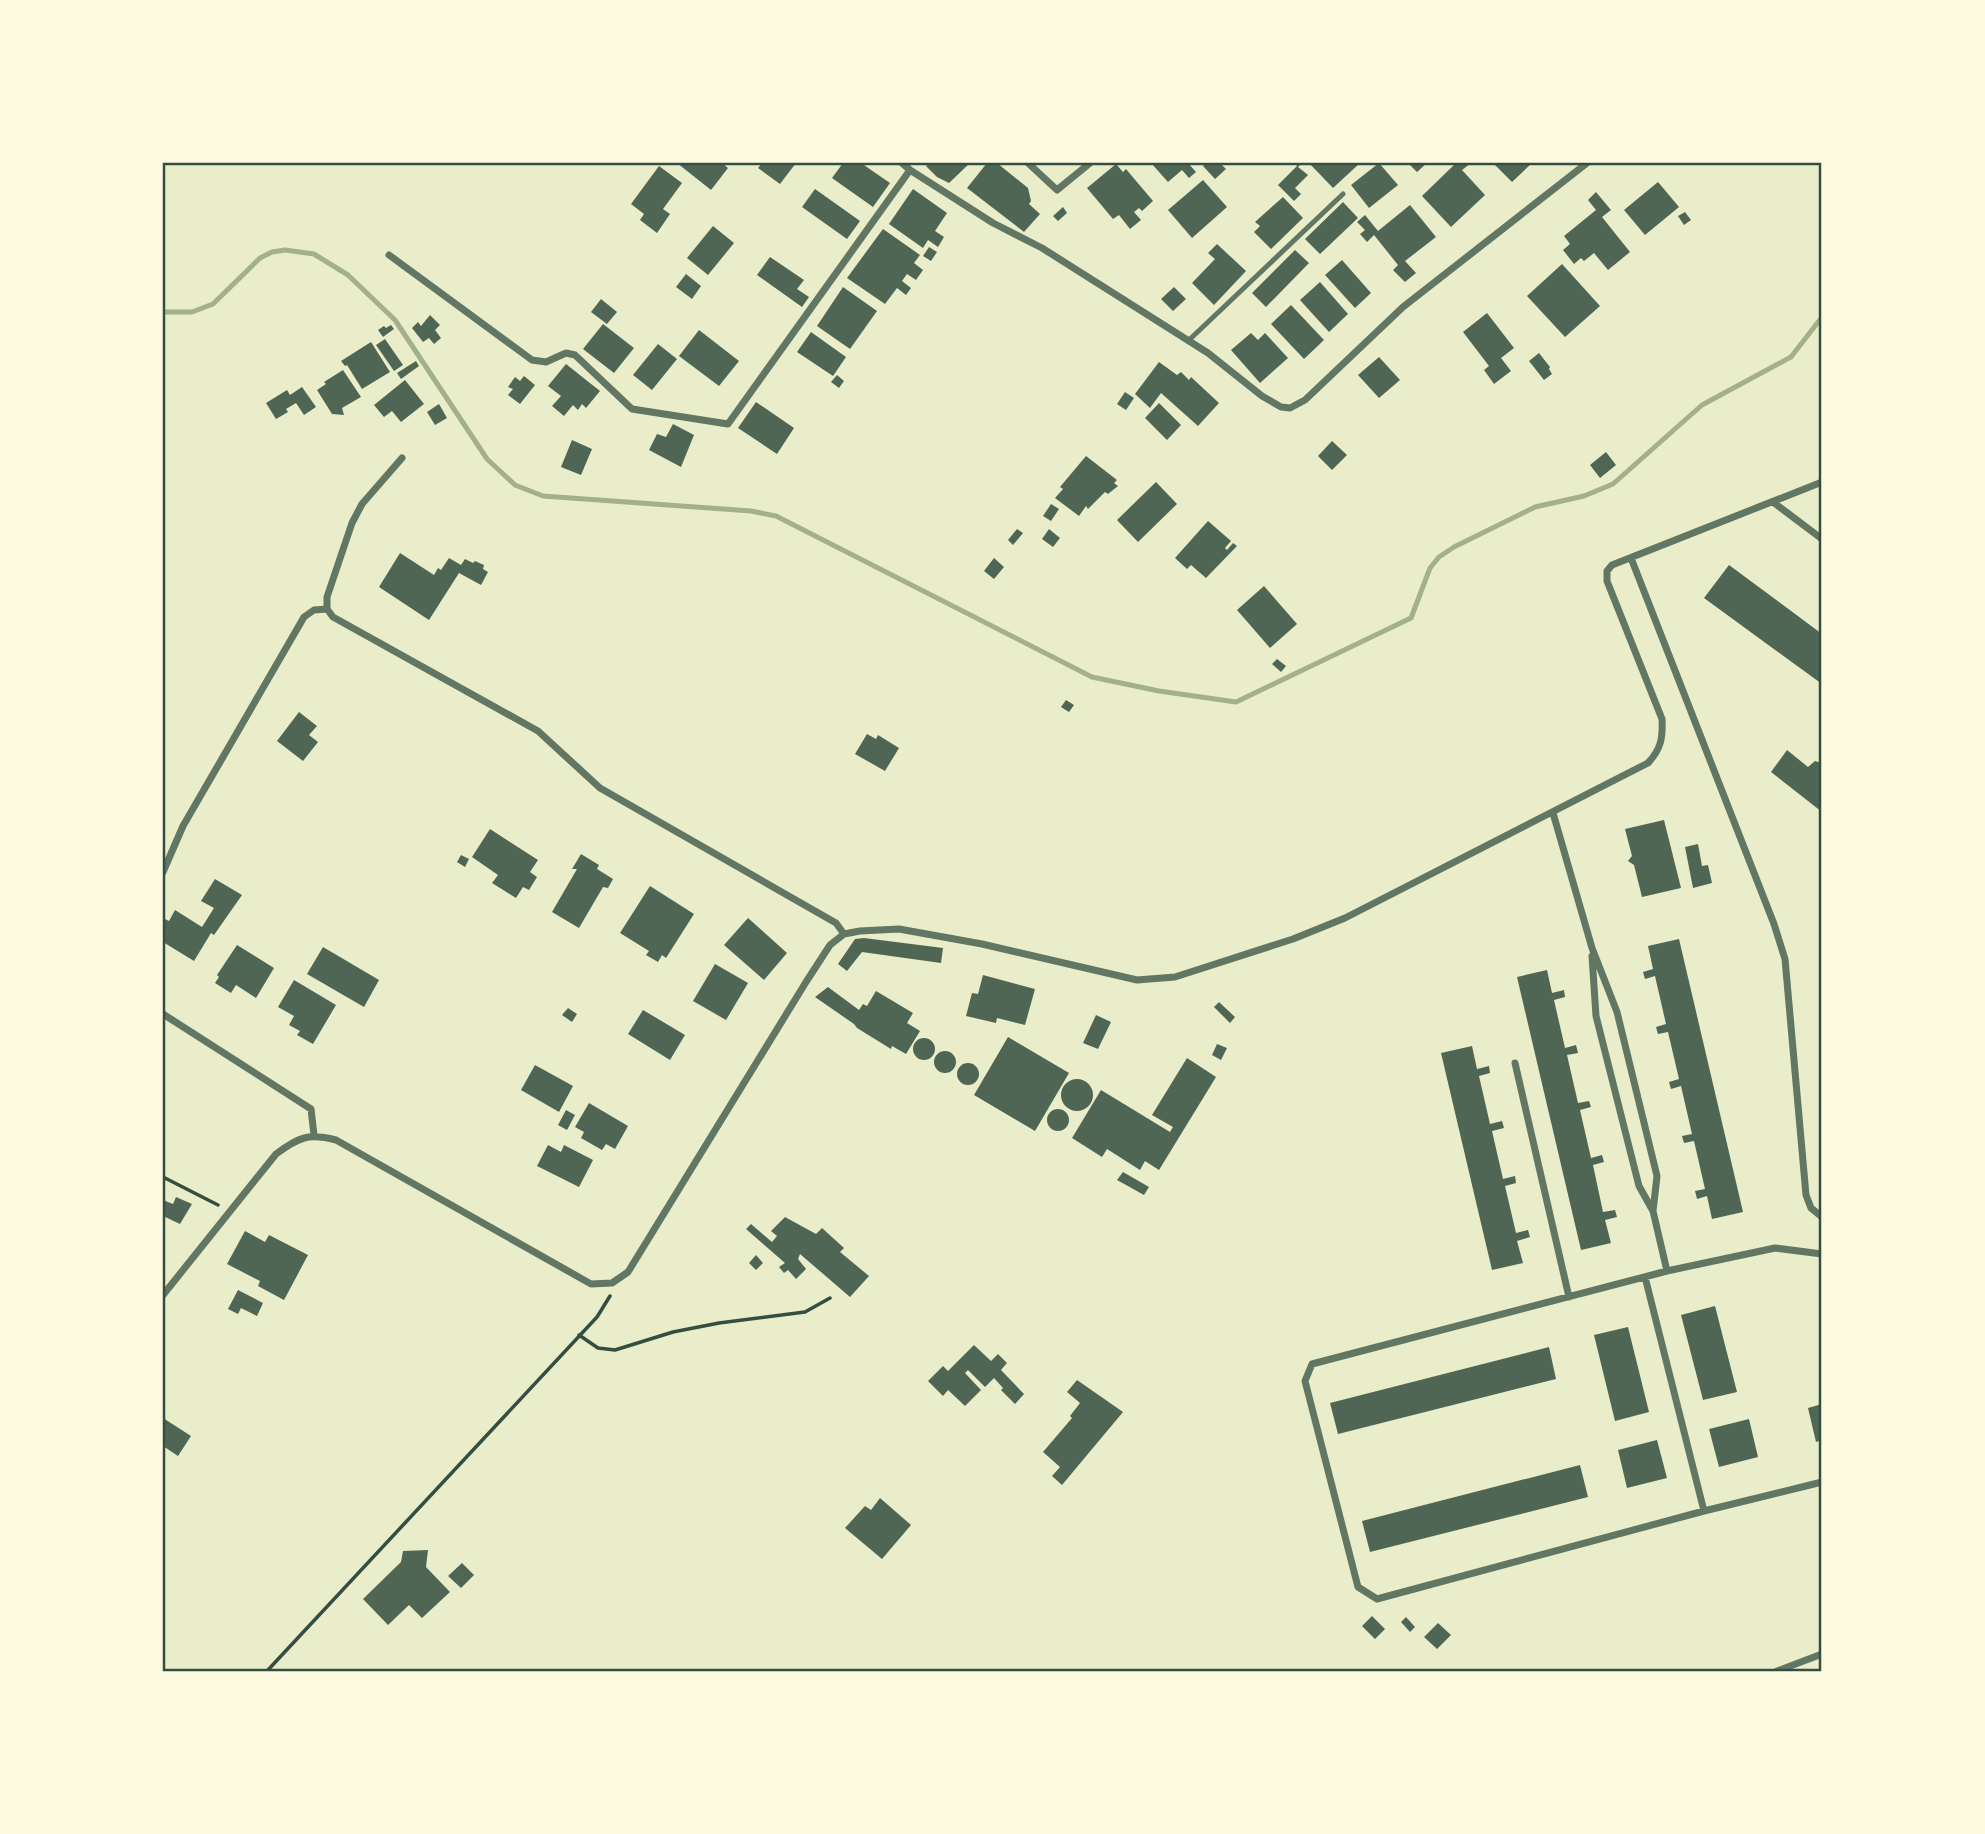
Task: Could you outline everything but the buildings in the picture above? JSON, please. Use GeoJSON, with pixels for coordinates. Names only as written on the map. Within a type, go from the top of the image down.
{"type":"FeatureCollection","features":[{"type":"Feature","properties":{"kind":"street"},"geometry":{"type":"LineString","coordinates":[[902,163],[992,223],[1042,248],[1188,341],[1262,396],[1281,407],[1290,408],[1305,400],[1403,307],[1585,163]]}},
{"type":"Feature","properties":{"kind":"street"},"geometry":{"type":"LineString","coordinates":[[1028,163],[1057,190],[1090,163]]}},
{"type":"Feature","properties":{"kind":"street"},"geometry":{"type":"LineString","coordinates":[[389,255],[532,360],[546,362],[566,353],[575,355],[632,409],[728,424],[910,170]]}},
{"type":"Feature","properties":{"kind":"street"},"geometry":{"type":"LineString","coordinates":[[402,458],[362,504],[352,523],[327,597],[327,608],[333,617],[538,731],[600,788],[836,923],[844,934]]}},
{"type":"Feature","properties":{"kind":"street"},"geometry":{"type":"LineString","coordinates":[[163,1295],[275,1154],[294,1140],[314,1135],[336,1140],[591,1284],[612,1283],[628,1272],[806,982],[830,945],[844,934],[899,929],[982,944],[1137,981],[1175,977],[1293,939],[1345,918],[1648,763],[1663,738],[1662,719],[1607,581],[1607,571],[1612,565],[1822,482]]}},
{"type":"Feature","properties":{"kind":"street"},"geometry":{"type":"LineString","coordinates":[[1773,502],[1822,539]]}},
{"type":"Feature","properties":{"kind":"street"},"geometry":{"type":"LineString","coordinates":[[1631,558],[1769,911],[1785,959],[1806,1195],[1811,1208],[1822,1217]]}},
{"type":"Feature","properties":{"kind":"street"},"geometry":{"type":"LineString","coordinates":[[163,872],[183,826],[304,617],[314,610],[327,608]]}},
{"type":"Feature","properties":{"kind":"street"},"geometry":{"type":"LineString","coordinates":[[1553,813],[1592,948],[1617,1012],[1657,1176],[1653,1211]]}},
{"type":"Feature","properties":{"kind":"street"},"geometry":{"type":"LineString","coordinates":[[1592,948],[1596,1016],[1639,1186],[1653,1211],[1667,1271]]}},
{"type":"Feature","properties":{"kind":"street"},"geometry":{"type":"LineString","coordinates":[[163,1014],[311,1110],[314,1135]]}},
{"type":"Feature","properties":{"kind":"street"},"geometry":{"type":"LineString","coordinates":[[1515,1063],[1569,1297]]}},
{"type":"Feature","properties":{"kind":"street"},"geometry":{"type":"LineString","coordinates":[[1822,1254],[1775,1248],[1667,1271],[1312,1364],[1305,1381],[1358,1587],[1377,1598],[1822,1482]]}},
{"type":"Feature","properties":{"kind":"street"},"geometry":{"type":"LineString","coordinates":[[1645,1277],[1704,1511]]}},
{"type":"Feature","properties":{"kind":"street"},"geometry":{"type":"LineString","coordinates":[[1777,1671],[1822,1654]]}},
{"type":"Feature","properties":{"kind":"lane"},"geometry":{"type":"LineString","coordinates":[[1188,341],[1343,194]]}},
{"type":"Feature","properties":{"kind":"path"},"geometry":{"type":"LineString","coordinates":[[163,1177],[230,1211]]}},
{"type":"Feature","properties":{"kind":"path"},"geometry":{"type":"LineString","coordinates":[[267,1671],[597,1317],[609,1300],[612,1283]]}},
{"type":"Feature","properties":{"kind":"path"},"geometry":{"type":"LineString","coordinates":[[579,1335],[598,1348],[615,1350],[673,1332],[805,1312],[830,1298]]}},
{"type":"Feature","properties":{"kind":"waterway"},"geometry":{"type":"LineString","coordinates":[[163,312],[192,312],[213,304],[260,258],[272,252],[285,250],[314,254],[348,275],[395,320],[487,459],[515,485],[543,496],[751,511],[776,516],[1092,677],[1159,691],[1236,702],[1411,618],[1430,568],[1439,557],[1535,507],[1584,496],[1613,484],[1702,405],[1791,357],[1822,317]]}}]}
